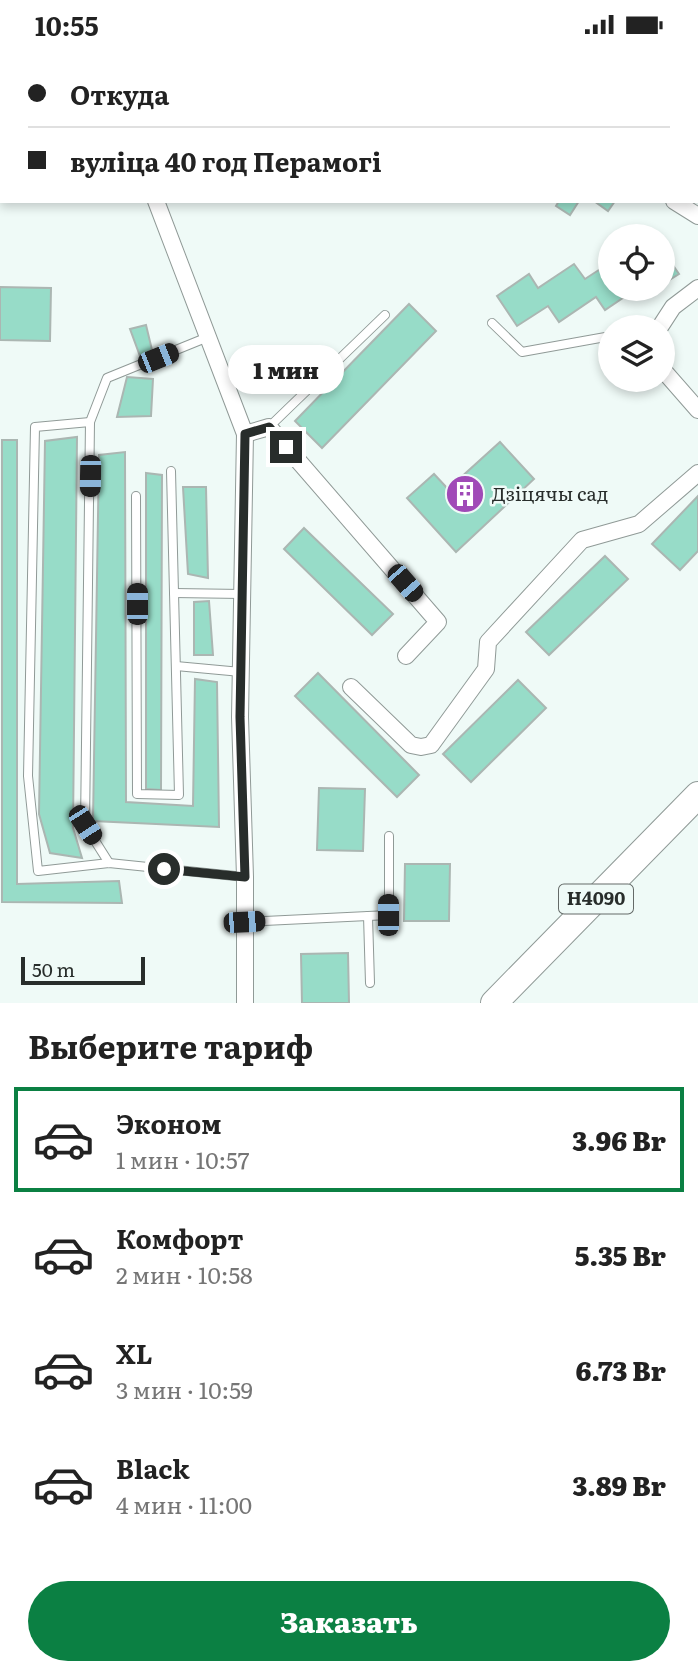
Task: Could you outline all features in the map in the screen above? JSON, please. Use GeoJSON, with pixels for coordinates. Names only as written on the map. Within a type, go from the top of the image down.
{"type":"FeatureCollection","features":[{"type":"Feature","properties":{"kind":"main road","name":"Н4090"},"geometry":{"type":"LineString","coordinates":[[494,1003],[698,795]]}},
{"type":"Feature","properties":{"kind":"street"},"geometry":{"type":"LineString","coordinates":[[157,203],[245,434],[240,717],[245,877],[245,1003]]}},
{"type":"Feature","properties":{"kind":"street"},"geometry":{"type":"LineString","coordinates":[[677,203],[698,216]]}},
{"type":"Feature","properties":{"kind":"street"},"geometry":{"type":"LineString","coordinates":[[668,315],[673,307],[698,288]]}},
{"type":"Feature","properties":{"kind":"street"},"geometry":{"type":"LineString","coordinates":[[675,384],[698,410]]}},
{"type":"Feature","properties":{"kind":"street"},"geometry":{"type":"LineString","coordinates":[[245,434],[269,427],[438,622],[406,656]]}},
{"type":"Feature","properties":{"kind":"street"},"geometry":{"type":"LineString","coordinates":[[351,687],[411,745],[430,745],[486,669],[488,642],[582,540],[639,524],[698,473]]}},
{"type":"Feature","properties":{"kind":"lane"},"geometry":{"type":"LineString","coordinates":[[269,427],[386,316]]}},
{"type":"Feature","properties":{"kind":"lane"},"geometry":{"type":"LineString","coordinates":[[492,323],[522,352],[598,338]]}},
{"type":"Feature","properties":{"kind":"lane"},"geometry":{"type":"LineString","coordinates":[[109,863],[85,825],[90,422],[107,378],[208,337]]}},
{"type":"Feature","properties":{"kind":"lane"},"geometry":{"type":"LineString","coordinates":[[90,422],[35,427],[28,776],[38,871],[109,863],[245,877]]}},
{"type":"Feature","properties":{"kind":"lane"},"geometry":{"type":"LineString","coordinates":[[136,496],[137,794],[179,795],[171,471]]}},
{"type":"Feature","properties":{"kind":"lane"},"geometry":{"type":"LineString","coordinates":[[174,593],[242,594]]}},
{"type":"Feature","properties":{"kind":"lane"},"geometry":{"type":"LineString","coordinates":[[176,666],[241,672]]}},
{"type":"Feature","properties":{"kind":"lane"},"geometry":{"type":"LineString","coordinates":[[244,922],[388,915],[388,836]]}},
{"type":"Feature","properties":{"kind":"lane"},"geometry":{"type":"LineString","coordinates":[[368,916],[370,983]]}},
{"type":"Feature","properties":{"kind":"building"},"geometry":{"type":"Polygon","coordinates":[[[558,203],[578,203],[570,215],[556,206],[558,203]]]}},
{"type":"Feature","properties":{"kind":"building"},"geometry":{"type":"Polygon","coordinates":[[[597,203],[614,203],[608,211],[597,203]]]}},
{"type":"Feature","properties":{"kind":"building"},"geometry":{"type":"Polygon","coordinates":[[[574,264],[585,279],[598,270],[598,300],[596,297],[559,322],[548,306],[517,326],[497,296],[529,274],[538,288],[574,264]]]}},
{"type":"Feature","properties":{"kind":"building"},"geometry":{"type":"Polygon","coordinates":[[[0,287],[51,288],[50,341],[0,340],[0,287]]]}},
{"type":"Feature","properties":{"kind":"building"},"geometry":{"type":"Polygon","coordinates":[[[599,301],[618,301],[605,310],[599,301]]]}},
{"type":"Feature","properties":{"kind":"building"},"geometry":{"type":"Polygon","coordinates":[[[409,304],[436,331],[322,448],[295,421],[409,304]]]}},
{"type":"Feature","properties":{"kind":"building"},"geometry":{"type":"Polygon","coordinates":[[[146,325],[152,350],[140,356],[130,329],[146,325]]]}},
{"type":"Feature","properties":{"kind":"building"},"geometry":{"type":"Polygon","coordinates":[[[127,377],[153,379],[151,416],[117,417],[127,377]]]}},
{"type":"Feature","properties":{"kind":"building"},"geometry":{"type":"Polygon","coordinates":[[[77,437],[73,828],[82,858],[50,853],[39,814],[45,441],[77,437]]]}},
{"type":"Feature","properties":{"kind":"building"},"geometry":{"type":"Polygon","coordinates":[[[2,440],[17,440],[17,884],[119,881],[122,903],[2,902],[2,440]]]}},
{"type":"Feature","properties":{"kind":"building","name":"Дзіцячы сад"},"geometry":{"type":"Polygon","coordinates":[[[500,442],[534,479],[456,552],[407,498],[434,474],[448,489],[500,442]]]}},
{"type":"Feature","properties":{"kind":"building"},"geometry":{"type":"Polygon","coordinates":[[[125,452],[126,802],[193,806],[195,679],[217,682],[219,827],[93,821],[99,455],[125,452]]]}},
{"type":"Feature","properties":{"kind":"building"},"geometry":{"type":"Polygon","coordinates":[[[146,473],[162,475],[161,790],[146,789],[146,473]]]}},
{"type":"Feature","properties":{"kind":"building"},"geometry":{"type":"Polygon","coordinates":[[[183,487],[206,487],[208,578],[188,574],[183,487]]]}},
{"type":"Feature","properties":{"kind":"building"},"geometry":{"type":"Polygon","coordinates":[[[698,496],[698,551],[680,570],[652,544],[698,496]]]}},
{"type":"Feature","properties":{"kind":"building"},"geometry":{"type":"Polygon","coordinates":[[[304,528],[393,614],[372,635],[284,549],[304,528]]]}},
{"type":"Feature","properties":{"kind":"building"},"geometry":{"type":"Polygon","coordinates":[[[605,556],[628,579],[549,655],[526,632],[605,556]]]}},
{"type":"Feature","properties":{"kind":"building"},"geometry":{"type":"Polygon","coordinates":[[[209,601],[213,655],[194,655],[194,602],[209,601]]]}},
{"type":"Feature","properties":{"kind":"building"},"geometry":{"type":"Polygon","coordinates":[[[318,673],[419,775],[397,797],[295,696],[318,673]]]}},
{"type":"Feature","properties":{"kind":"building"},"geometry":{"type":"Polygon","coordinates":[[[518,680],[546,708],[471,782],[443,754],[518,680]]]}},
{"type":"Feature","properties":{"kind":"building"},"geometry":{"type":"Polygon","coordinates":[[[319,788],[365,789],[363,851],[317,850],[319,788]]]}},
{"type":"Feature","properties":{"kind":"building"},"geometry":{"type":"Polygon","coordinates":[[[405,864],[450,864],[449,921],[404,921],[405,864]]]}},
{"type":"Feature","properties":{"kind":"building"},"geometry":{"type":"Polygon","coordinates":[[[348,953],[349,1003],[302,1003],[301,954],[348,953]]]}},
{"type":"Feature","properties":{"kind":"place","name":"Дзіцячы сад"},"geometry":{"type":"Point","coordinates":[465,494]}},
{"type":"Feature","properties":{"kind":"route"},"geometry":{"type":"LineString","coordinates":[[164,869],[245,877],[240,717],[245,434],[269,427],[286,447]]}}]}
